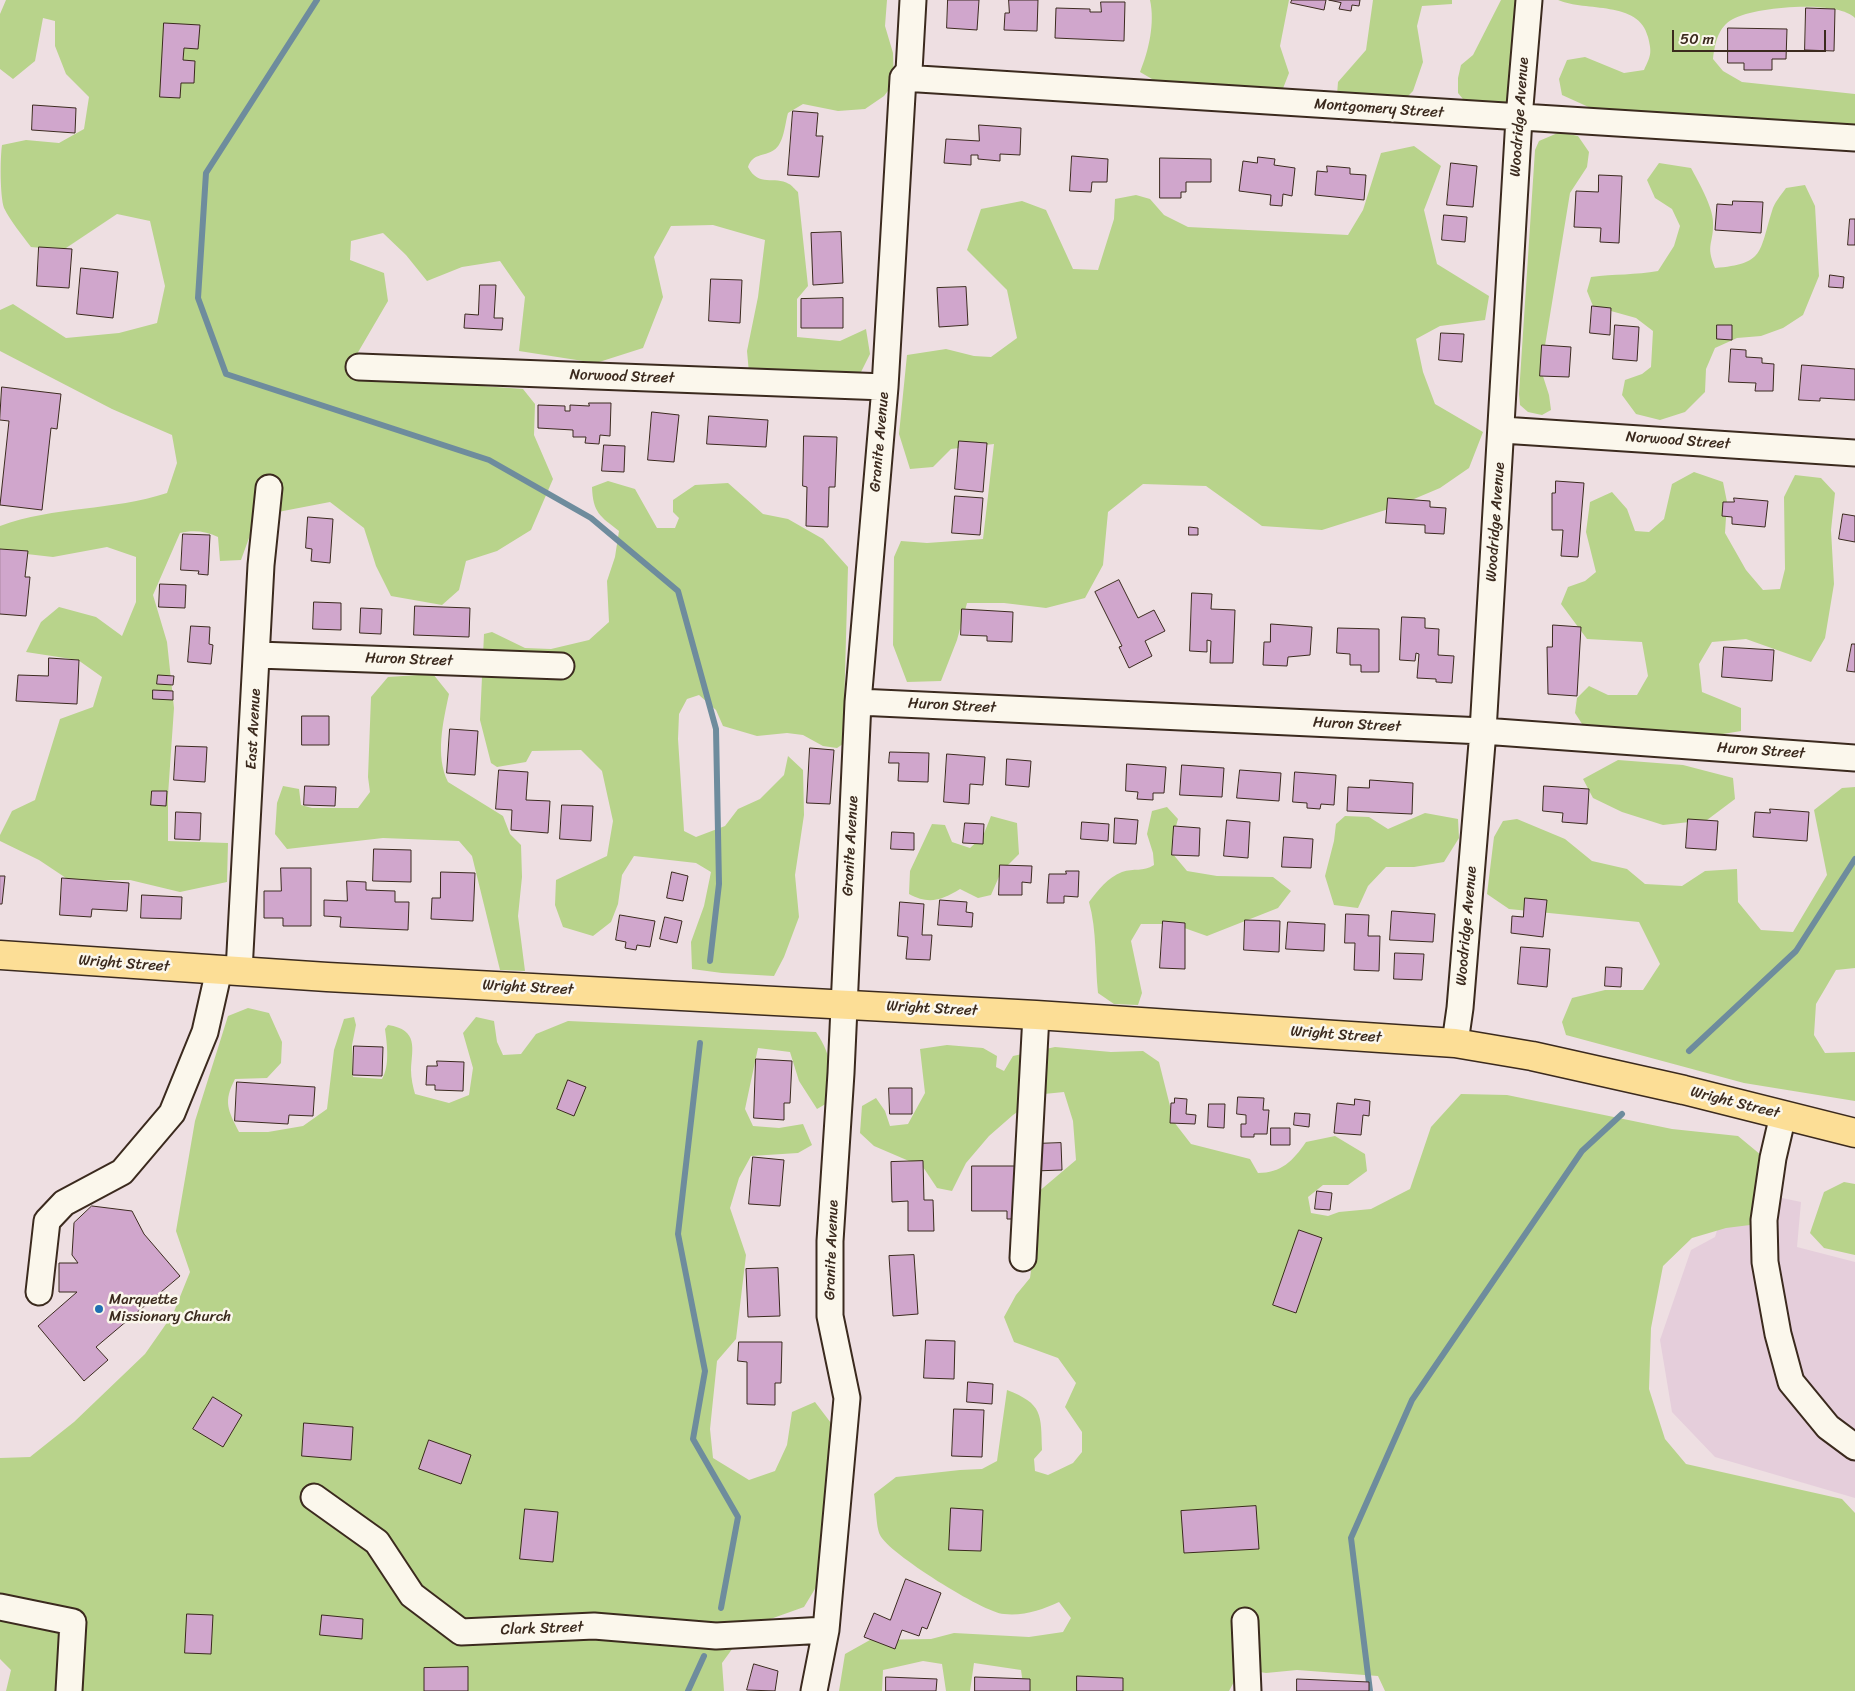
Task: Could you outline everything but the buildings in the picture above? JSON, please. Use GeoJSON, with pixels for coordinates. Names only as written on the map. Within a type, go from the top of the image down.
{"type":"FeatureCollection","features":[{"type":"Feature","properties":{"kind":"main road","name":"Wright Street"},"geometry":{"type":"LineString","coordinates":[[0,955],[229,970],[1036,1015],[1455,1043],[1532,1056],[1684,1090],[1855,1133]]}},
{"type":"Feature","properties":{"kind":"street","name":"Granite Avenue"},"geometry":{"type":"LineString","coordinates":[[814,1691],[826,1630],[847,1398],[830,1316],[830,1241],[841,1073],[858,702],[885,387],[903,78],[909,71],[913,0]]}},
{"type":"Feature","properties":{"kind":"street","name":"Woodridge Avenue"},"geometry":{"type":"LineString","coordinates":[[1455,1043],[1461,998],[1483,731],[1519,118],[1529,0]]}},
{"type":"Feature","properties":{"kind":"street","name":"Montgomery Street"},"geometry":{"type":"LineString","coordinates":[[903,78],[1855,138]]}},
{"type":"Feature","properties":{"kind":"street","name":"Norwood Street"},"geometry":{"type":"LineString","coordinates":[[358,367],[885,387]]}},
{"type":"Feature","properties":{"kind":"street","name":"Norwood Street"},"geometry":{"type":"LineString","coordinates":[[1502,430],[1855,453]]}},
{"type":"Feature","properties":{"kind":"street","name":"East Avenue"},"geometry":{"type":"LineString","coordinates":[[39,1292],[47,1221],[64,1204],[122,1172],[172,1113],[229,970],[258,655],[261,565],[269,488]]}},
{"type":"Feature","properties":{"kind":"street","name":"Huron Street"},"geometry":{"type":"LineString","coordinates":[[258,655],[560,666]]}},
{"type":"Feature","properties":{"kind":"street","name":"Huron Street"},"geometry":{"type":"LineString","coordinates":[[858,702],[1483,731],[1855,758]]}},
{"type":"Feature","properties":{"kind":"street"},"geometry":{"type":"LineString","coordinates":[[1023,1258],[1036,1015]]}},
{"type":"Feature","properties":{"kind":"street"},"geometry":{"type":"LineString","coordinates":[[1783,1115],[1773,1158],[1764,1220],[1765,1262],[1778,1334],[1791,1382],[1828,1427],[1855,1447]]}},
{"type":"Feature","properties":{"kind":"street","name":"Clark Street"},"geometry":{"type":"LineString","coordinates":[[314,1497],[377,1542],[412,1595],[461,1632],[594,1626],[716,1636],[826,1630]]}},
{"type":"Feature","properties":{"kind":"street"},"geometry":{"type":"LineString","coordinates":[[0,1607],[73,1622],[69,1691]]}},
{"type":"Feature","properties":{"kind":"street"},"geometry":{"type":"LineString","coordinates":[[1245,1622],[1248,1691]]}},
{"type":"Feature","properties":{"kind":"shaded area"},"geometry":{"type":"Polygon","coordinates":[[[1730,1187],[1801,1202],[1797,1247],[1855,1262],[1855,1498],[1715,1457],[1672,1412],[1660,1340],[1691,1250],[1715,1237],[1730,1187]]]}},
{"type":"Feature","properties":{"kind":"green space"},"geometry":{"type":"Polygon","coordinates":[[[6,0],[887,0],[885,26],[893,53],[894,83],[884,96],[865,109],[838,111],[803,104],[788,113],[782,138],[777,147],[753,159],[748,167],[757,177],[778,180],[790,185],[798,192],[808,286],[797,299],[797,337],[840,341],[866,329],[870,354],[861,372],[749,373],[747,351],[758,297],[765,240],[713,225],[671,226],[654,257],[663,297],[643,348],[596,363],[519,351],[525,297],[500,261],[462,267],[427,281],[406,255],[383,233],[351,241],[350,260],[384,273],[388,301],[350,366],[361,377],[523,389],[535,404],[534,435],[553,479],[531,530],[497,551],[466,561],[459,590],[442,605],[391,596],[376,566],[364,528],[330,502],[257,516],[241,560],[220,561],[218,537],[209,533],[180,533],[153,595],[167,642],[174,708],[168,795],[168,841],[228,843],[227,882],[180,892],[130,880],[69,880],[39,860],[0,841],[0,835],[12,811],[35,800],[60,719],[93,707],[102,677],[78,660],[26,652],[41,622],[59,607],[96,617],[122,636],[136,602],[136,557],[107,547],[53,557],[0,551],[0,526],[41,515],[126,503],[167,493],[177,463],[172,435],[112,409],[0,351],[0,310],[13,304],[66,338],[119,333],[157,323],[165,286],[150,221],[117,214],[63,250],[31,247],[4,208],[1,186],[2,145],[26,140],[59,143],[84,129],[89,97],[66,74],[55,46],[55,21],[43,18],[35,61],[13,79],[0,69],[0,14],[6,0]]]}},
{"type":"Feature","properties":{"kind":"green space"},"geometry":{"type":"Polygon","coordinates":[[[1150,0],[1289,0],[1280,46],[1289,73],[1282,91],[1164,86],[1140,72],[1150,36],[1152,18],[1150,0]]]}},
{"type":"Feature","properties":{"kind":"green space"},"geometry":{"type":"Polygon","coordinates":[[[1373,0],[1452,0],[1452,4],[1422,6],[1417,26],[1423,62],[1413,91],[1401,103],[1337,95],[1338,82],[1366,50],[1373,0]]]}},
{"type":"Feature","properties":{"kind":"green space"},"geometry":{"type":"Polygon","coordinates":[[[1501,0],[1521,0],[1509,103],[1495,107],[1467,104],[1458,93],[1458,78],[1461,65],[1473,55],[1501,0]]]}},
{"type":"Feature","properties":{"kind":"green space"},"geometry":{"type":"Polygon","coordinates":[[[1558,0],[1855,0],[1855,18],[1846,12],[1815,7],[1778,8],[1744,14],[1724,26],[1716,41],[1713,59],[1723,71],[1742,82],[1855,94],[1855,125],[1593,109],[1562,95],[1559,79],[1567,60],[1585,57],[1624,73],[1644,70],[1650,54],[1648,37],[1643,25],[1634,17],[1623,12],[1570,4],[1558,0]]]}},
{"type":"Feature","properties":{"kind":"green space"},"geometry":{"type":"Polygon","coordinates":[[[1560,132],[1578,136],[1589,152],[1587,167],[1570,193],[1541,370],[1549,395],[1551,410],[1542,415],[1528,412],[1520,405],[1519,394],[1535,150],[1539,141],[1560,132]]]}},
{"type":"Feature","properties":{"kind":"green space"},"geometry":{"type":"Polygon","coordinates":[[[1414,146],[1441,166],[1424,210],[1437,264],[1489,296],[1485,320],[1440,326],[1416,339],[1423,372],[1435,404],[1483,432],[1469,468],[1440,488],[1395,507],[1322,530],[1262,526],[1206,486],[1143,484],[1108,512],[1103,565],[1085,598],[1046,608],[1004,603],[967,603],[957,640],[941,681],[907,682],[893,645],[894,557],[901,541],[927,543],[983,539],[994,444],[951,449],[933,467],[910,469],[899,434],[907,355],[946,349],[974,356],[991,357],[1017,338],[1007,290],[967,250],[981,209],[1022,201],[1046,210],[1073,269],[1098,270],[1114,219],[1115,199],[1136,195],[1150,199],[1164,215],[1188,227],[1348,235],[1363,210],[1381,153],[1414,146]]]}},
{"type":"Feature","properties":{"kind":"green space"},"geometry":{"type":"Polygon","coordinates":[[[1659,163],[1691,168],[1708,202],[1712,216],[1713,229],[1710,249],[1715,268],[1731,266],[1752,259],[1761,246],[1773,208],[1780,196],[1786,188],[1805,185],[1815,206],[1819,276],[1803,315],[1783,328],[1761,336],[1737,338],[1715,348],[1706,369],[1705,392],[1685,412],[1660,420],[1636,414],[1622,395],[1625,380],[1642,374],[1651,367],[1653,331],[1636,318],[1593,306],[1587,291],[1591,277],[1658,271],[1674,246],[1680,226],[1672,209],[1655,198],[1647,180],[1659,163]]]}},
{"type":"Feature","properties":{"kind":"green space"},"geometry":{"type":"Polygon","coordinates":[[[1694,472],[1723,482],[1727,502],[1725,533],[1746,570],[1763,590],[1780,589],[1785,569],[1784,497],[1795,475],[1821,478],[1835,493],[1831,530],[1834,584],[1825,638],[1811,662],[1746,639],[1712,642],[1699,664],[1702,692],[1741,708],[1741,731],[1711,736],[1584,727],[1575,713],[1577,698],[1589,686],[1608,695],[1637,695],[1648,676],[1642,642],[1587,639],[1561,604],[1568,587],[1585,581],[1596,572],[1586,532],[1590,502],[1612,492],[1627,509],[1635,531],[1649,532],[1664,519],[1672,484],[1694,472]]]}},
{"type":"Feature","properties":{"kind":"green space"},"geometry":{"type":"Polygon","coordinates":[[[608,481],[635,489],[657,528],[675,528],[679,518],[673,512],[673,500],[695,485],[728,483],[763,514],[788,519],[823,539],[848,567],[843,744],[837,748],[823,746],[803,735],[787,733],[757,736],[723,726],[716,710],[699,695],[687,699],[679,714],[678,739],[684,831],[696,837],[725,826],[738,809],[760,799],[784,775],[788,756],[803,770],[804,815],[795,875],[799,917],[784,957],[774,976],[692,969],[691,942],[704,906],[711,872],[696,863],[634,856],[622,875],[618,904],[611,922],[593,936],[563,927],[555,905],[556,880],[607,856],[613,821],[602,771],[581,750],[532,751],[526,762],[497,767],[491,763],[480,720],[484,634],[492,632],[525,648],[551,649],[589,640],[609,622],[607,581],[615,557],[619,531],[599,513],[594,503],[592,487],[608,481]]]}},
{"type":"Feature","properties":{"kind":"green space"},"geometry":{"type":"Polygon","coordinates":[[[433,674],[449,694],[441,739],[442,761],[448,782],[503,816],[510,834],[521,845],[522,877],[518,916],[525,971],[500,970],[472,856],[459,841],[383,838],[287,849],[275,834],[277,803],[283,786],[299,789],[301,805],[312,808],[358,808],[370,792],[368,777],[371,697],[388,677],[433,674]]]}},
{"type":"Feature","properties":{"kind":"green space"},"geometry":{"type":"Polygon","coordinates":[[[1618,760],[1683,765],[1733,778],[1735,799],[1707,820],[1663,825],[1622,812],[1593,798],[1583,779],[1618,760]]]}},
{"type":"Feature","properties":{"kind":"green space"},"geometry":{"type":"Polygon","coordinates":[[[1855,787],[1855,968],[1836,970],[1816,1004],[1814,1035],[1825,1053],[1855,1052],[1855,1101],[1744,1083],[1566,1035],[1562,1022],[1572,998],[1605,990],[1643,990],[1660,964],[1639,922],[1509,909],[1487,894],[1494,837],[1503,821],[1517,819],[1565,839],[1592,861],[1627,869],[1645,884],[1682,886],[1705,871],[1737,869],[1738,902],[1761,930],[1793,932],[1827,875],[1814,810],[1842,788],[1855,787]]]}},
{"type":"Feature","properties":{"kind":"green space"},"geometry":{"type":"Polygon","coordinates":[[[1167,807],[1178,819],[1173,837],[1172,853],[1187,871],[1217,876],[1273,877],[1291,891],[1278,908],[1207,936],[1173,924],[1141,924],[1131,941],[1142,993],[1138,1005],[1114,1004],[1098,993],[1095,935],[1089,902],[1104,884],[1117,874],[1154,865],[1153,853],[1147,834],[1152,811],[1167,807]]]}},
{"type":"Feature","properties":{"kind":"green space"},"geometry":{"type":"Polygon","coordinates":[[[1425,813],[1458,819],[1459,838],[1444,862],[1414,867],[1386,867],[1368,886],[1358,908],[1334,905],[1325,876],[1334,841],[1336,824],[1345,816],[1369,817],[1388,829],[1425,813]]]}},
{"type":"Feature","properties":{"kind":"green space"},"geometry":{"type":"Polygon","coordinates":[[[991,816],[1017,823],[1019,854],[1001,872],[991,895],[978,898],[960,889],[947,896],[929,900],[909,894],[910,871],[932,824],[945,825],[952,842],[970,848],[983,836],[991,816]]]}},
{"type":"Feature","properties":{"kind":"green space"},"geometry":{"type":"Polygon","coordinates":[[[248,1008],[269,1013],[282,1042],[281,1063],[267,1078],[235,1079],[229,1094],[228,1106],[239,1132],[268,1132],[303,1126],[327,1109],[334,1050],[344,1019],[354,1017],[356,1025],[352,1045],[353,1077],[382,1079],[385,1074],[387,1061],[385,1029],[388,1025],[398,1027],[405,1031],[412,1041],[411,1073],[415,1094],[449,1103],[469,1095],[473,1068],[463,1033],[476,1017],[494,1021],[497,1042],[503,1055],[521,1054],[536,1034],[568,1021],[816,1032],[826,1049],[831,1074],[829,1102],[817,1109],[799,1081],[790,1052],[758,1048],[745,1109],[753,1126],[779,1128],[803,1124],[812,1145],[798,1153],[751,1156],[739,1178],[730,1208],[746,1255],[736,1339],[717,1361],[710,1429],[713,1458],[749,1480],[775,1471],[787,1445],[792,1412],[815,1402],[834,1427],[821,1579],[804,1607],[748,1627],[722,1663],[724,1691],[6,1691],[11,1670],[0,1659],[0,1458],[30,1457],[74,1422],[145,1354],[173,1314],[190,1272],[176,1231],[195,1121],[228,1016],[248,1008]]]}},
{"type":"Feature","properties":{"kind":"green space"},"geometry":{"type":"Polygon","coordinates":[[[947,1045],[983,1048],[997,1056],[996,1067],[1004,1071],[1013,1056],[1055,1047],[1111,1052],[1143,1051],[1159,1062],[1174,1122],[1191,1144],[1250,1159],[1258,1173],[1273,1171],[1286,1165],[1306,1142],[1335,1136],[1365,1154],[1367,1171],[1348,1185],[1323,1185],[1308,1197],[1311,1213],[1328,1216],[1339,1212],[1371,1209],[1410,1189],[1431,1127],[1461,1094],[1507,1095],[1672,1129],[1738,1136],[1761,1155],[1772,1184],[1750,1225],[1726,1228],[1692,1238],[1663,1266],[1651,1328],[1649,1389],[1665,1439],[1686,1464],[1842,1499],[1855,1513],[1855,1691],[1385,1691],[1378,1676],[1297,1670],[1266,1673],[1241,1669],[1229,1691],[1024,1691],[1021,1670],[974,1663],[970,1691],[946,1691],[942,1664],[923,1661],[883,1670],[882,1691],[839,1691],[845,1654],[870,1640],[931,1639],[954,1633],[1029,1637],[1063,1632],[1071,1618],[1059,1602],[1039,1610],[1011,1614],[993,1611],[977,1604],[917,1568],[887,1544],[879,1531],[874,1494],[896,1477],[982,1469],[997,1461],[1007,1390],[1028,1400],[1038,1412],[1042,1450],[1034,1459],[1035,1471],[1048,1475],[1073,1463],[1082,1452],[1082,1432],[1065,1407],[1076,1383],[1058,1358],[1014,1342],[1004,1317],[1016,1295],[1030,1278],[1035,1242],[1037,1193],[1076,1160],[1073,1121],[1064,1092],[1044,1094],[1013,1115],[989,1136],[966,1163],[952,1191],[937,1188],[923,1167],[874,1146],[860,1133],[862,1106],[876,1098],[885,1111],[890,1126],[908,1124],[925,1093],[920,1049],[947,1045]]]}},
{"type":"Feature","properties":{"kind":"green space"},"geometry":{"type":"Polygon","coordinates":[[[1844,1182],[1855,1184],[1855,1255],[1824,1248],[1810,1233],[1824,1192],[1844,1182]]]}},
{"type":"Feature","properties":{"kind":"waterway"},"geometry":{"type":"LineString","coordinates":[[317,0],[206,173],[198,298],[226,374],[489,460],[591,518],[678,591],[716,729],[719,884],[710,961]]}},
{"type":"Feature","properties":{"kind":"waterway"},"geometry":{"type":"LineString","coordinates":[[1689,1051],[1796,951],[1855,859]]}},
{"type":"Feature","properties":{"kind":"waterway"},"geometry":{"type":"LineString","coordinates":[[700,1043],[678,1234],[705,1371],[693,1439],[738,1517],[721,1608]]}},
{"type":"Feature","properties":{"kind":"waterway"},"geometry":{"type":"LineString","coordinates":[[1370,1691],[1351,1538],[1412,1400],[1582,1151],[1622,1114]]}},
{"type":"Feature","properties":{"kind":"waterway"},"geometry":{"type":"LineString","coordinates":[[688,1691],[704,1656]]}},
{"type":"Feature","properties":{"kind":"place","name":"Marquette Missionary Church"},"geometry":{"type":"Point","coordinates":[99,1309]}}]}
